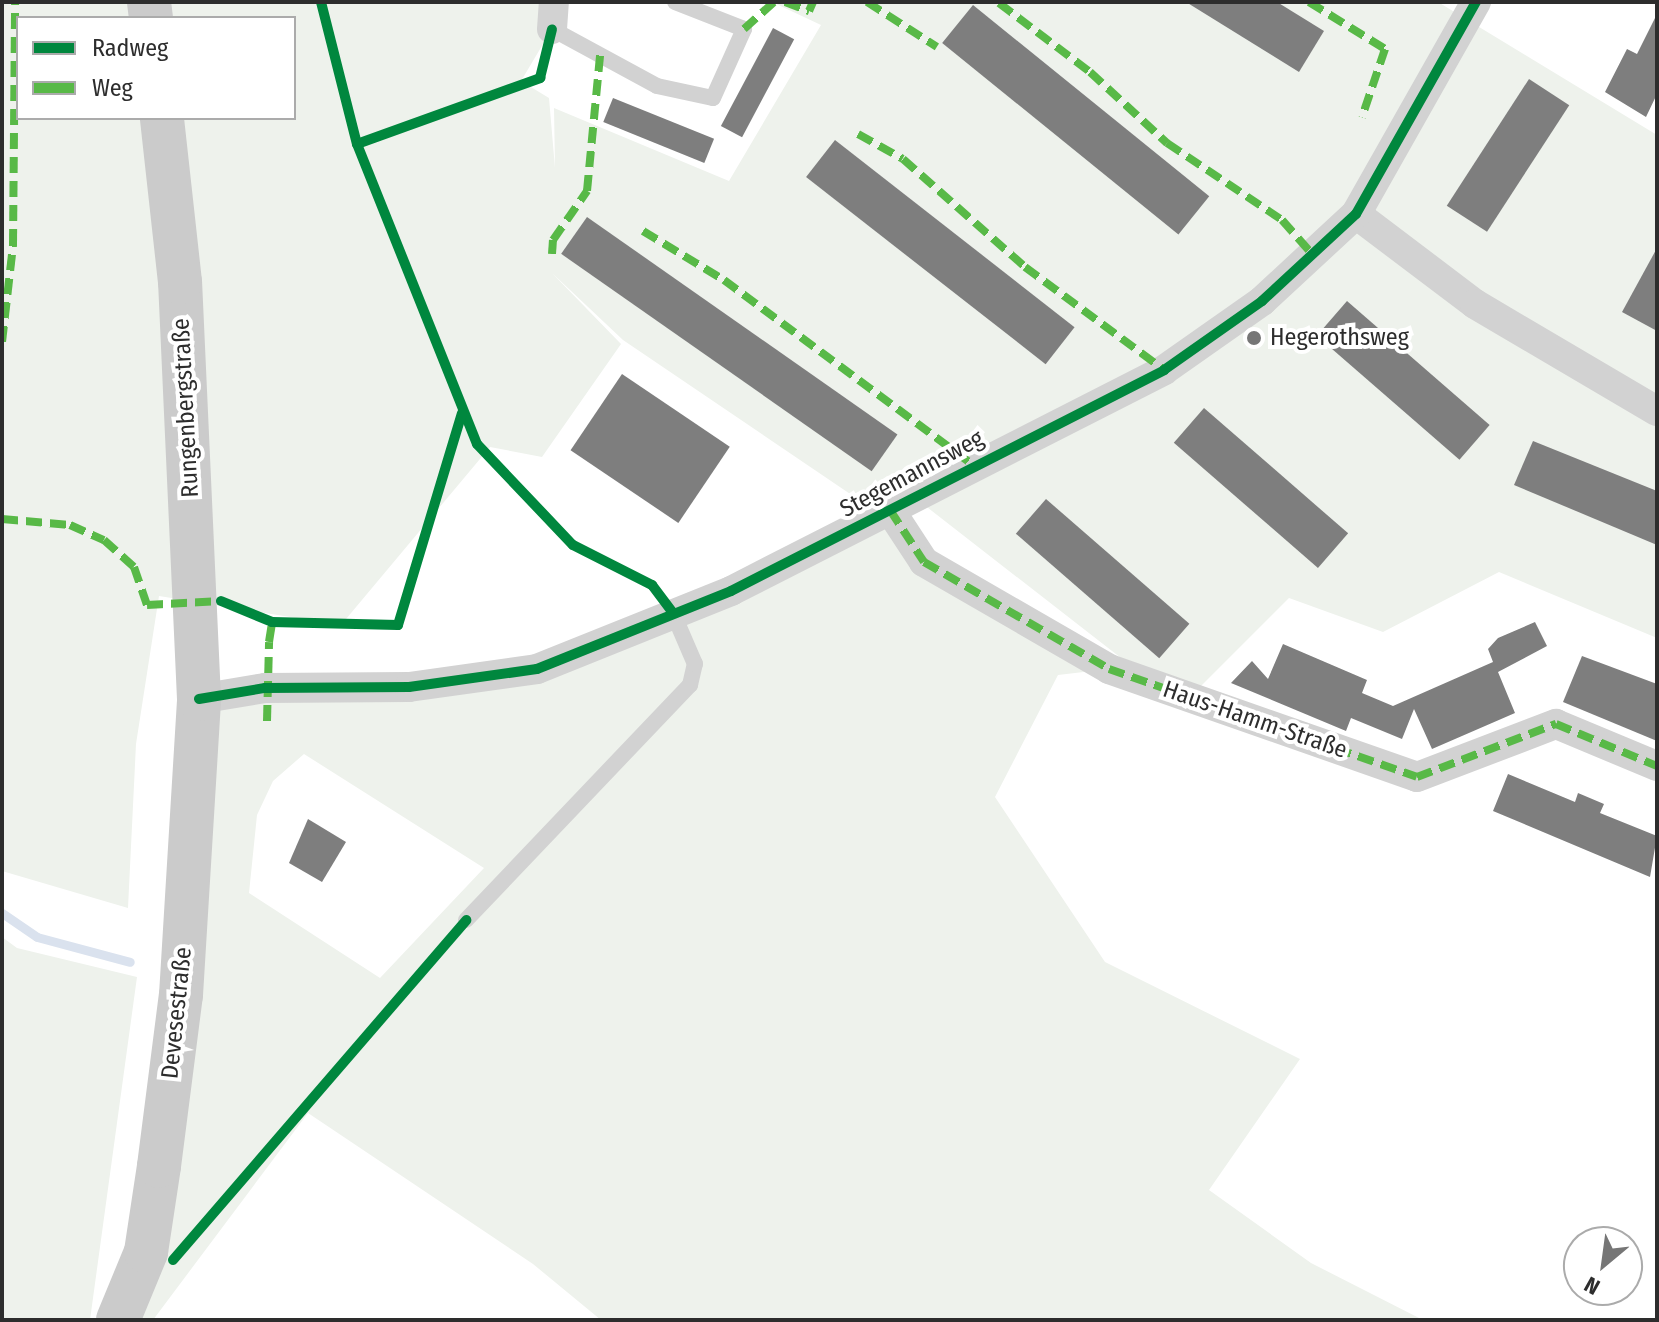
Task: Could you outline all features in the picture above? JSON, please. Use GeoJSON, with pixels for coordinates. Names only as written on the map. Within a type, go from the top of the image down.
{"type":"FeatureCollection","features":[{"type":"Feature","properties":{"kind":"street","name":"Stegemannsweg"},"geometry":{"type":"LineString","coordinates":[[199,699],[265,688],[409,687],[537,669],[673,613],[890,510],[1164,370],[1262,301],[1356,214],[1476,2]]}},
{"type":"Feature","properties":{"kind":"street","name":"Rungenbergstraße"},"geometry":{"type":"LineString","coordinates":[[162,120],[180,282],[199,699]]}},
{"type":"Feature","properties":{"kind":"street"},"geometry":{"type":"LineString","coordinates":[[1356,214],[1475,304],[1657,411]]}},
{"type":"Feature","properties":{"kind":"street","name":"Haus-Hamm-Straße"},"geometry":{"type":"LineString","coordinates":[[890,510],[924,562],[1109,669],[1417,777],[1556,724],[1657,766]]}},
{"type":"Feature","properties":{"kind":"street","name":"Devesestraße"},"geometry":{"type":"LineString","coordinates":[[118,1320],[146,1252],[159,1166],[181,995],[199,699]]}},
{"type":"Feature","properties":{"kind":"lane"},"geometry":{"type":"LineString","coordinates":[[553,15],[657,86],[713,98],[744,29],[675,2]]}},
{"type":"Feature","properties":{"kind":"lane"},"geometry":{"type":"LineString","coordinates":[[466,920],[690,685],[695,664],[673,613]]}},
{"type":"Feature","properties":{"kind":"shaded area"},"geometry":{"type":"Polygon","coordinates":[[[2,2],[554,2],[552,29],[521,81],[549,98],[555,168],[554,108],[729,181],[821,25],[772,2],[1438,2],[1657,135],[1657,638],[1499,572],[1383,632],[1289,598],[1199,688],[1130,665],[887,476],[862,502],[623,340],[552,273],[621,344],[542,457],[490,447],[341,625],[159,596],[136,744],[128,908],[2,871],[2,2]]]}},
{"type":"Feature","properties":{"kind":"shaded area"},"geometry":{"type":"Polygon","coordinates":[[[890,510],[924,562],[1109,669],[1058,675],[995,797],[1105,962],[1300,1059],[1209,1190],[1311,1263],[1423,1320],[601,1320],[533,1264],[308,1113],[153,1320],[126,1320],[199,699],[537,669],[890,510]],[[304,754],[273,781],[257,815],[249,893],[380,978],[484,868],[304,754]]]}},
{"type":"Feature","properties":{"kind":"shaded area"},"geometry":{"type":"Polygon","coordinates":[[[2,937],[17,948],[137,977],[90,1320],[2,1320],[2,937]]]}},
{"type":"Feature","properties":{"kind":"building"},"geometry":{"type":"Polygon","coordinates":[[[1186,2],[1277,2],[1324,31],[1299,72],[1186,2]]]}},
{"type":"Feature","properties":{"kind":"building"},"geometry":{"type":"Polygon","coordinates":[[[973,5],[1209,196],[1178,234],[942,43],[973,5]]]}},
{"type":"Feature","properties":{"kind":"building"},"geometry":{"type":"Polygon","coordinates":[[[1657,14],[1657,94],[1646,117],[1605,92],[1627,49],[1637,54],[1657,14]]]}},
{"type":"Feature","properties":{"kind":"building"},"geometry":{"type":"Polygon","coordinates":[[[773,28],[794,39],[742,137],[721,126],[773,28]]]}},
{"type":"Feature","properties":{"kind":"building"},"geometry":{"type":"Polygon","coordinates":[[[1529,79],[1569,105],[1487,232],[1447,206],[1529,79]]]}},
{"type":"Feature","properties":{"kind":"building"},"geometry":{"type":"Polygon","coordinates":[[[613,98],[714,139],[704,163],[603,122],[613,98]]]}},
{"type":"Feature","properties":{"kind":"building"},"geometry":{"type":"Polygon","coordinates":[[[835,140],[1075,327],[1046,364],[806,177],[835,140]]]}},
{"type":"Feature","properties":{"kind":"building"},"geometry":{"type":"Polygon","coordinates":[[[587,217],[897,434],[872,471],[561,254],[587,217]]]}},
{"type":"Feature","properties":{"kind":"building"},"geometry":{"type":"Polygon","coordinates":[[[1657,248],[1657,331],[1622,312],[1657,248]]]}},
{"type":"Feature","properties":{"kind":"building"},"geometry":{"type":"Polygon","coordinates":[[[1347,301],[1490,425],[1459,460],[1317,336],[1347,301]]]}},
{"type":"Feature","properties":{"kind":"building"},"geometry":{"type":"Polygon","coordinates":[[[622,374],[730,447],[678,523],[571,450],[622,374]]]}},
{"type":"Feature","properties":{"kind":"building"},"geometry":{"type":"Polygon","coordinates":[[[1204,408],[1348,533],[1318,568],[1174,443],[1204,408]]]}},
{"type":"Feature","properties":{"kind":"building"},"geometry":{"type":"Polygon","coordinates":[[[1533,441],[1657,491],[1657,545],[1514,485],[1533,441]]]}},
{"type":"Feature","properties":{"kind":"building"},"geometry":{"type":"Polygon","coordinates":[[[1046,499],[1189,624],[1159,658],[1016,534],[1046,499]]]}},
{"type":"Feature","properties":{"kind":"building"},"geometry":{"type":"Polygon","coordinates":[[[1535,622],[1547,646],[1498,672],[1515,713],[1432,749],[1414,709],[1402,739],[1351,718],[1346,731],[1231,683],[1252,661],[1268,679],[1283,644],[1367,680],[1362,693],[1393,706],[1493,662],[1488,649],[1498,638],[1535,622]]]}},
{"type":"Feature","properties":{"kind":"building"},"geometry":{"type":"Polygon","coordinates":[[[1582,656],[1657,684],[1657,741],[1563,702],[1582,656]]]}},
{"type":"Feature","properties":{"kind":"building"},"geometry":{"type":"Polygon","coordinates":[[[1508,774],[1575,802],[1578,793],[1604,804],[1600,813],[1657,836],[1650,877],[1493,811],[1508,774]]]}},
{"type":"Feature","properties":{"kind":"building"},"geometry":{"type":"Polygon","coordinates":[[[308,819],[346,842],[322,882],[289,863],[308,819]]]}},
{"type":"Feature","properties":{"kind":"waterway"},"geometry":{"type":"LineString","coordinates":[[2,913],[37,937],[130,962]]}},
{"type":"Feature","properties":{"kind":"marked path"},"geometry":{"type":"LineString","coordinates":[[2,342],[13,245],[15,2]]}},
{"type":"Feature","properties":{"kind":"marked path"},"geometry":{"type":"LineString","coordinates":[[744,29],[774,2]]}},
{"type":"Feature","properties":{"kind":"marked path"},"geometry":{"type":"LineString","coordinates":[[785,2],[809,11],[813,2]]}},
{"type":"Feature","properties":{"kind":"marked path"},"geometry":{"type":"LineString","coordinates":[[867,2],[937,47]]}},
{"type":"Feature","properties":{"kind":"marked path"},"geometry":{"type":"LineString","coordinates":[[1309,2],[1385,49],[1362,117]]}},
{"type":"Feature","properties":{"kind":"marked path"},"geometry":{"type":"LineString","coordinates":[[999,3],[1090,72],[1167,143],[1282,220],[1313,255]]}},
{"type":"Feature","properties":{"kind":"marked path"},"geometry":{"type":"LineString","coordinates":[[552,254],[553,240],[587,191],[600,55]]}},
{"type":"Feature","properties":{"kind":"marked path"},"geometry":{"type":"LineString","coordinates":[[858,134],[903,159],[1025,267],[1164,370]]}},
{"type":"Feature","properties":{"kind":"marked path"},"geometry":{"type":"LineString","coordinates":[[643,231],[724,280],[972,464]]}},
{"type":"Feature","properties":{"kind":"marked path"},"geometry":{"type":"LineString","coordinates":[[890,510],[924,562],[1109,669],[1417,777],[1556,724],[1657,766]]}},
{"type":"Feature","properties":{"kind":"marked path"},"geometry":{"type":"LineString","coordinates":[[2,519],[70,525],[104,540],[134,567],[147,605],[221,601]]}},
{"type":"Feature","properties":{"kind":"marked path"},"geometry":{"type":"LineString","coordinates":[[267,721],[269,642],[272,622],[280,622]]}},
{"type":"Feature","properties":{"kind":"cycle path"},"geometry":{"type":"LineString","coordinates":[[321,2],[357,144],[477,444],[573,545],[652,585],[673,613]]}},
{"type":"Feature","properties":{"kind":"cycle path"},"geometry":{"type":"LineString","coordinates":[[199,699],[265,688],[409,687],[537,669],[731,591],[1164,370],[1262,301],[1356,214],[1476,2]]}},
{"type":"Feature","properties":{"kind":"cycle path"},"geometry":{"type":"LineString","coordinates":[[357,144],[540,78],[552,29]]}},
{"type":"Feature","properties":{"kind":"cycle path"},"geometry":{"type":"LineString","coordinates":[[221,601],[272,622],[398,625],[462,413]]}},
{"type":"Feature","properties":{"kind":"cycle path"},"geometry":{"type":"LineString","coordinates":[[173,1260],[466,920]]}},
{"type":"Feature","properties":{"kind":"place","name":"Hegerothsweg"},"geometry":{"type":"Point","coordinates":[1254,338]}}]}
